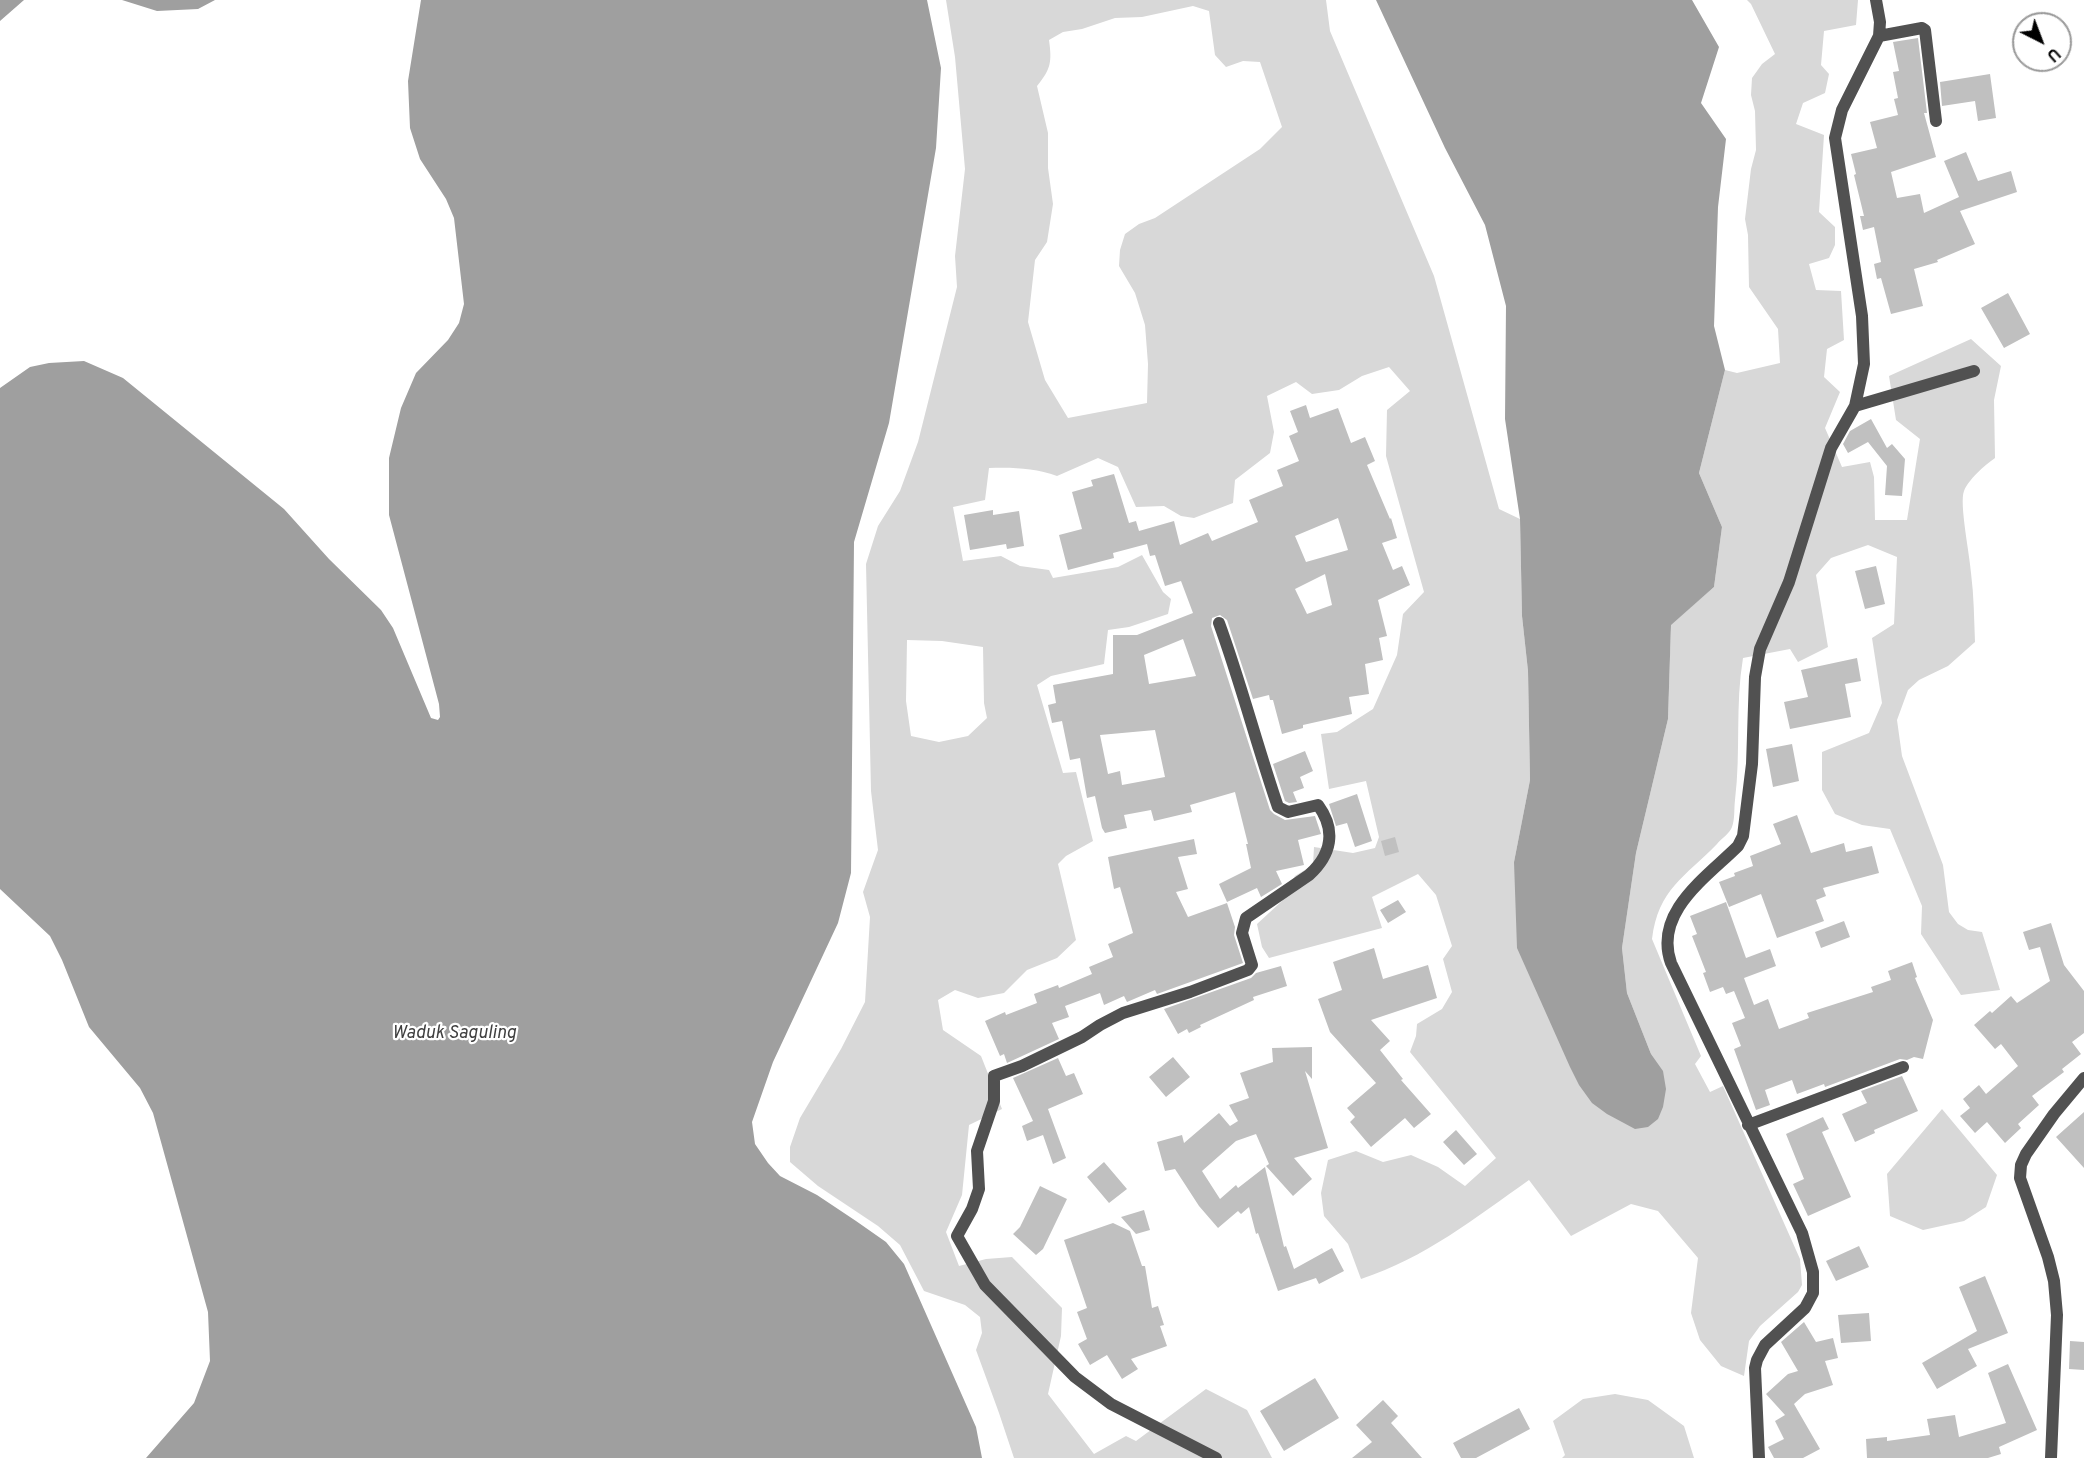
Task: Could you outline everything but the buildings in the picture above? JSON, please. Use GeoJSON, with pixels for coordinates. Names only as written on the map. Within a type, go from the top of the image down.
{"type":"FeatureCollection","features":[{"type":"Feature","properties":{"kind":"street"},"geometry":{"type":"LineString","coordinates":[[1759,1458],[1755,1364],[1765,1345],[1808,1304],[1813,1293],[1814,1282],[1811,1260],[1802,1233],[1671,963],[1667,950],[1667,936],[1671,921],[1680,904],[1738,846],[1743,836],[1752,764],[1755,677],[1760,649],[1789,582],[1831,448],[1855,406],[1861,382],[1864,349],[1862,316],[1836,134],[1842,110],[1879,36],[1880,22],[1876,0]]}},
{"type":"Feature","properties":{"kind":"street"},"geometry":{"type":"LineString","coordinates":[[1879,36],[1922,28],[1925,30],[1936,121]]}},
{"type":"Feature","properties":{"kind":"street"},"geometry":{"type":"LineString","coordinates":[[1855,406],[1974,371]]}},
{"type":"Feature","properties":{"kind":"street"},"geometry":{"type":"LineString","coordinates":[[1216,1458],[1111,1404],[1080,1382],[985,1285],[957,1236],[972,1209],[979,1189],[977,1151],[994,1101],[994,1076],[1022,1066],[1082,1037],[1123,1013],[1190,992],[1248,970],[1252,965],[1242,933],[1246,918],[1309,875],[1318,867],[1328,852],[1329,830],[1318,805],[1287,812],[1278,807],[1256,742],[1233,660],[1219,623]]}},
{"type":"Feature","properties":{"kind":"street"},"geometry":{"type":"LineString","coordinates":[[1749,1125],[1903,1067]]}},
{"type":"Feature","properties":{"kind":"street"},"geometry":{"type":"LineString","coordinates":[[2051,1458],[2057,1316],[2054,1281],[2020,1172],[2026,1154],[2054,1114],[2084,1078]]}},
{"type":"Feature","properties":{"kind":"shaded area"},"geometry":{"type":"Polygon","coordinates":[[[946,0],[1326,0],[1330,31],[1434,276],[1499,509],[1520,519],[1522,616],[1528,671],[1530,780],[1514,862],[1663,1071],[1651,1054],[1627,993],[1622,948],[1636,853],[1668,719],[1671,624],[1714,587],[1722,527],[1699,473],[1725,370],[1737,373],[1780,363],[1778,329],[1749,287],[1748,235],[1745,219],[1751,169],[1756,150],[1755,111],[1751,95],[1752,78],[1762,64],[1775,54],[1747,0],[1858,0],[1856,25],[1824,31],[1821,65],[1829,74],[1825,93],[1803,103],[1796,124],[1824,135],[1819,212],[1835,227],[1835,245],[1829,258],[1809,264],[1816,290],[1841,291],[1844,340],[1827,349],[1824,377],[1840,392],[1825,428],[1842,467],[1870,462],[1874,477],[1875,520],[1907,520],[1920,439],[1896,420],[1889,376],[1971,339],[2001,366],[1994,400],[1995,458],[1969,482],[1963,497],[1973,590],[1975,642],[1948,666],[1919,680],[1908,690],[1897,720],[1902,756],[1943,865],[1949,912],[1958,924],[1968,930],[1982,932],[2000,990],[1961,995],[1921,934],[1922,906],[1890,829],[1862,825],[1835,814],[1822,790],[1822,752],[1869,733],[1882,703],[1872,638],[1894,624],[1897,557],[1868,545],[1831,558],[1816,575],[1828,647],[1798,662],[1790,649],[1743,658],[1739,693],[1738,764],[1733,824],[1727,834],[1684,875],[1667,896],[1655,922],[1652,939],[1701,1056],[1695,1064],[1710,1092],[1723,1086],[1800,1259],[1802,1285],[1798,1292],[1760,1326],[1749,1341],[1744,1376],[1721,1366],[1700,1340],[1691,1313],[1698,1258],[1658,1211],[1631,1204],[1571,1236],[1529,1180],[1449,1236],[1407,1260],[1361,1279],[1348,1244],[1324,1216],[1321,1193],[1328,1160],[1356,1151],[1383,1162],[1411,1155],[1438,1167],[1465,1186],[1496,1158],[1410,1052],[1416,1036],[1417,1024],[1442,1009],[1452,992],[1443,959],[1452,946],[1436,895],[1418,874],[1372,897],[1382,928],[1269,958],[1262,947],[1257,924],[1282,901],[1295,876],[1313,865],[1314,847],[1353,853],[1375,848],[1379,837],[1366,781],[1329,789],[1321,734],[1337,732],[1373,709],[1397,655],[1403,614],[1424,592],[1386,456],[1387,410],[1410,391],[1389,367],[1362,376],[1339,390],[1312,394],[1296,382],[1267,396],[1274,432],[1270,453],[1235,480],[1233,503],[1194,518],[1181,516],[1164,506],[1136,507],[1118,467],[1098,458],[1057,476],[1023,469],[989,468],[985,500],[953,507],[963,561],[1001,556],[1020,566],[1049,570],[1053,578],[1118,567],[1142,555],[1163,592],[1171,599],[1168,614],[1129,627],[1108,630],[1104,664],[1051,676],[1037,685],[1063,773],[1076,772],[1093,841],[1066,856],[1058,864],[1076,940],[1057,958],[1027,970],[1004,993],[978,998],[955,990],[938,1000],[943,1030],[981,1056],[1002,1109],[969,1125],[962,1195],[946,1232],[959,1266],[986,1259],[1012,1257],[1062,1308],[1061,1336],[1048,1394],[1094,1454],[1126,1436],[1136,1441],[1206,1389],[1247,1410],[1272,1458],[1014,1458],[976,1350],[982,1333],[980,1317],[965,1305],[924,1291],[900,1245],[878,1226],[818,1186],[790,1162],[790,1147],[800,1118],[841,1049],[865,1002],[870,917],[863,892],[878,850],[871,791],[866,564],[878,526],[900,491],[918,442],[957,287],[955,256],[965,169],[955,57],[946,0]],[[1193,6],[1142,17],[1115,18],[1082,29],[1063,32],[1049,40],[1049,65],[1037,86],[1048,133],[1048,168],[1053,204],[1047,242],[1035,260],[1028,322],[1045,380],[1068,418],[1147,403],[1148,364],[1145,325],[1135,293],[1119,266],[1120,250],[1125,234],[1139,224],[1155,218],[1260,149],[1282,127],[1260,62],[1243,61],[1226,67],[1215,55],[1209,11],[1193,6]],[[907,640],[906,701],[911,736],[939,742],[968,736],[987,718],[984,703],[983,647],[942,641],[907,640]]]}},
{"type":"Feature","properties":{"kind":"shaded area"},"geometry":{"type":"Polygon","coordinates":[[[1942,1109],[1997,1175],[1986,1207],[1964,1221],[1923,1230],[1890,1216],[1887,1174],[1942,1109]]]}},
{"type":"Feature","properties":{"kind":"shaded area"},"geometry":{"type":"Polygon","coordinates":[[[1615,1394],[1648,1400],[1684,1426],[1694,1458],[1562,1458],[1565,1455],[1553,1421],[1583,1399],[1615,1394]]]}},
{"type":"Feature","properties":{"kind":"water"},"geometry":{"type":"Polygon","coordinates":[[[0,0],[24,0],[0,21],[0,0]]]}},
{"type":"Feature","properties":{"kind":"water"},"geometry":{"type":"Polygon","coordinates":[[[122,0],[215,0],[198,9],[157,11],[122,0]]]}},
{"type":"Feature","properties":{"kind":"water","name":"Waduk Saguling"},"geometry":{"type":"Polygon","coordinates":[[[421,0],[927,0],[941,68],[936,148],[889,423],[854,542],[851,873],[838,923],[773,1062],[752,1122],[755,1144],[780,1176],[817,1195],[886,1242],[904,1264],[976,1427],[982,1458],[146,1458],[194,1403],[210,1361],[208,1312],[153,1113],[140,1088],[89,1027],[50,936],[0,889],[0,388],[30,367],[49,363],[84,361],[123,378],[284,509],[329,559],[381,610],[393,628],[431,718],[438,720],[440,717],[439,704],[389,515],[389,458],[401,408],[416,373],[448,340],[459,323],[464,304],[454,218],[446,199],[420,159],[410,128],[408,81],[421,0]]]}},
{"type":"Feature","properties":{"kind":"water"},"geometry":{"type":"Polygon","coordinates":[[[1376,0],[1692,0],[1719,47],[1701,103],[1726,139],[1718,207],[1714,326],[1725,370],[1699,473],[1722,527],[1714,587],[1671,625],[1668,719],[1636,853],[1622,948],[1627,993],[1651,1054],[1663,1071],[1666,1089],[1658,1119],[1648,1127],[1635,1129],[1592,1103],[1570,1067],[1517,948],[1514,862],[1530,780],[1528,671],[1522,616],[1520,519],[1505,419],[1506,306],[1485,225],[1445,148],[1376,0]]]}}]}
